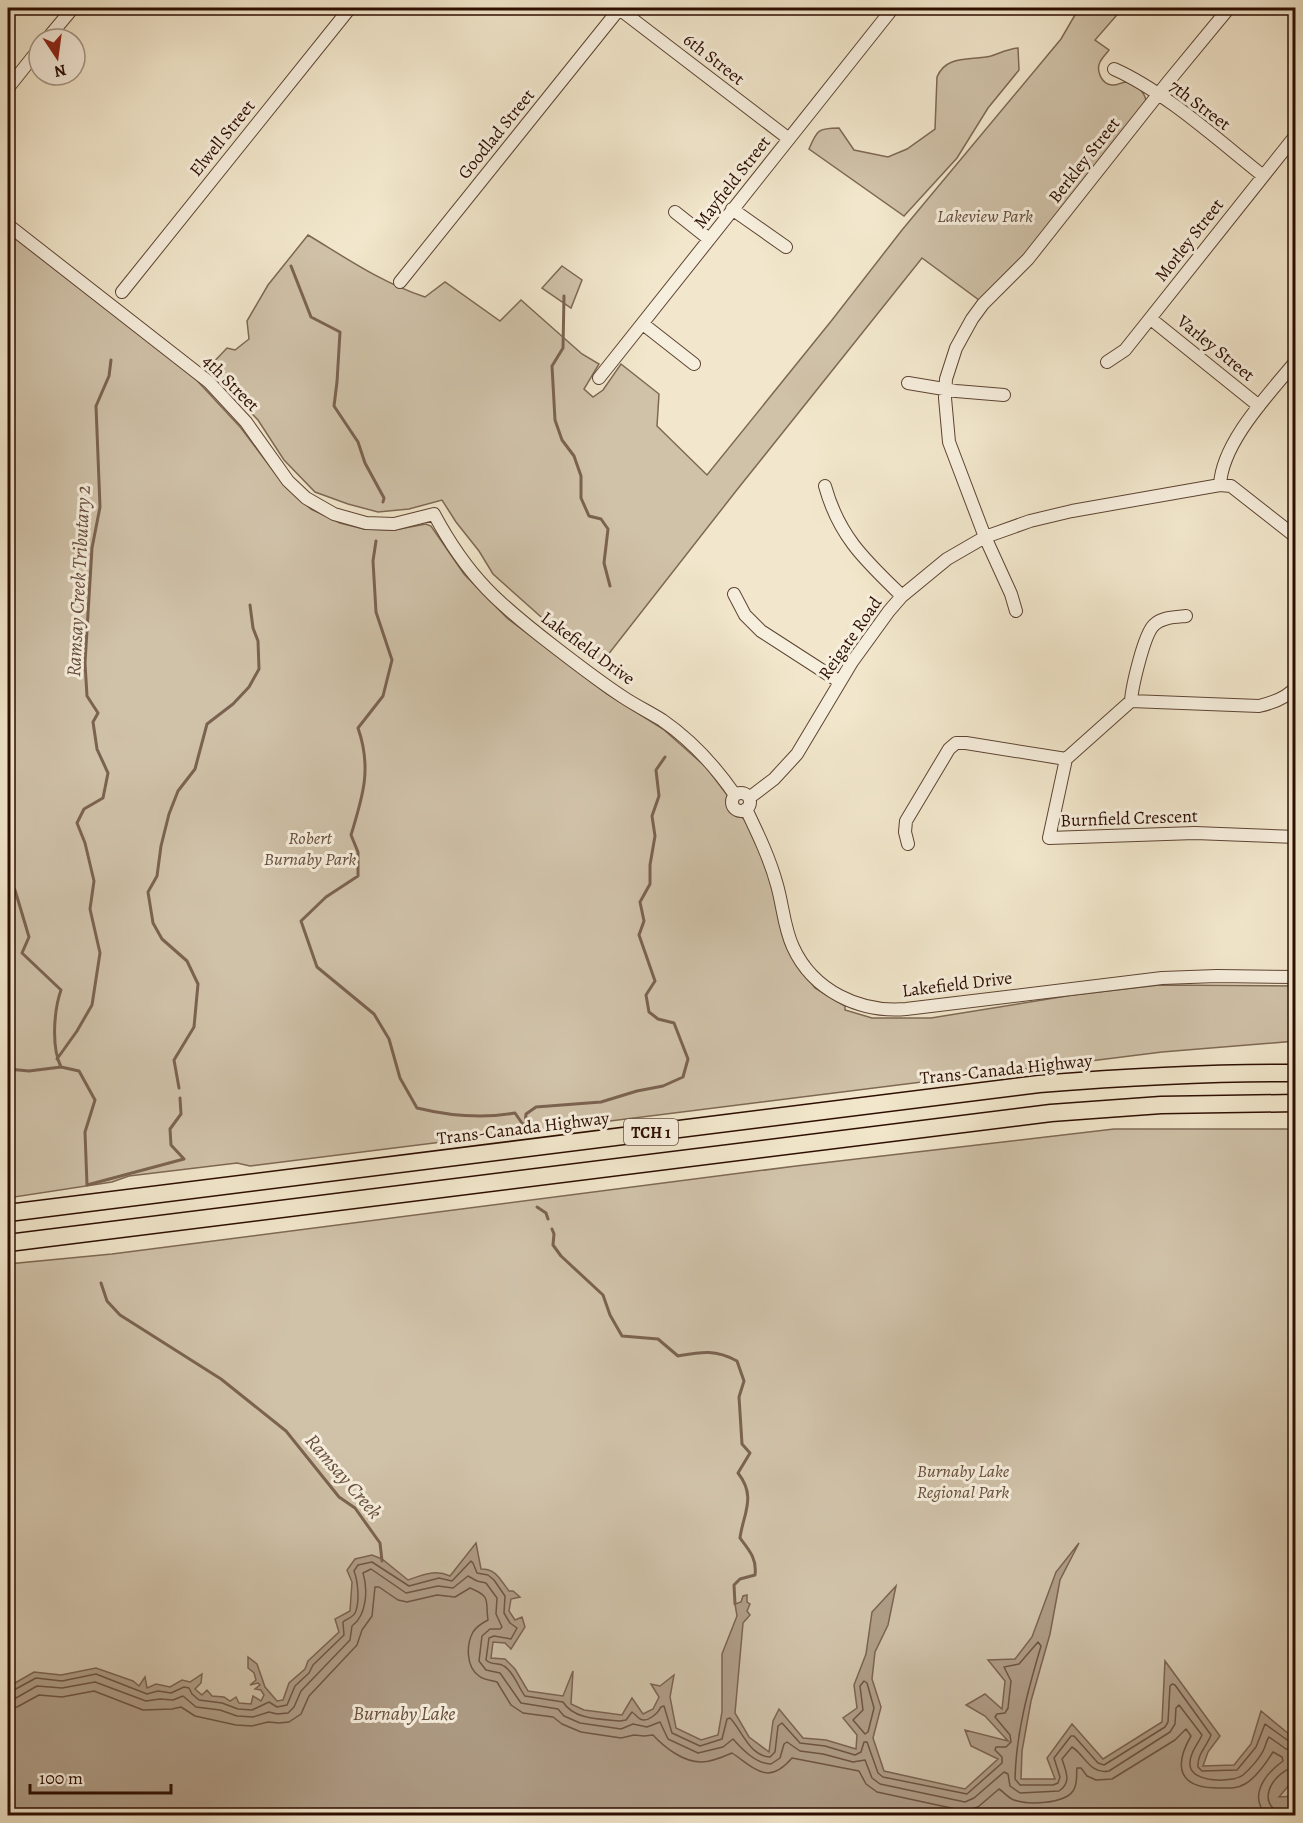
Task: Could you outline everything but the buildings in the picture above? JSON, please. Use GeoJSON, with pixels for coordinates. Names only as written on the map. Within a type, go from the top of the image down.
{"type":"FeatureCollection","features":[{"type":"Feature","properties":{"kind":"highway","name":"Trans-Canada Highway"},"geometry":{"type":"LineString","coordinates":[[8,1213],[1039,1084],[1194,1073],[1296,1072]]}},
{"type":"Feature","properties":{"kind":"highway","name":"TCH 1"},"geometry":{"type":"LineString","coordinates":[[8,1243],[1051,1113],[1161,1105],[1296,1103]]}},
{"type":"Feature","properties":{"kind":"street"},"geometry":{"type":"LineString","coordinates":[[58,27],[73,8]]}},
{"type":"Feature","properties":{"kind":"street","name":"Elwell Street"},"geometry":{"type":"LineString","coordinates":[[122,292],[350,8]]}},
{"type":"Feature","properties":{"kind":"street","name":"6th Street"},"geometry":{"type":"LineString","coordinates":[[619,8],[789,139]]}},
{"type":"Feature","properties":{"kind":"street","name":"Goodlad Street"},"geometry":{"type":"LineString","coordinates":[[400,282],[619,8]]}},
{"type":"Feature","properties":{"kind":"street","name":"Mayfield Street"},"geometry":{"type":"LineString","coordinates":[[599,378],[892,8]]}},
{"type":"Feature","properties":{"kind":"street","name":"Berkley Street"},"geometry":{"type":"LineString","coordinates":[[1016,611],[949,442],[945,388],[956,348],[972,319],[992,294],[1028,260],[1229,8]]}},
{"type":"Feature","properties":{"kind":"street"},"geometry":{"type":"LineString","coordinates":[[8,88],[27,65]]}},
{"type":"Feature","properties":{"kind":"street","name":"7th Street"},"geometry":{"type":"LineString","coordinates":[[1113,69],[1126,74],[1158,95],[1262,175]]}},
{"type":"Feature","properties":{"kind":"street","name":"Morley Street"},"geometry":{"type":"LineString","coordinates":[[1107,362],[1125,350],[1296,135]]}},
{"type":"Feature","properties":{"kind":"street"},"geometry":{"type":"LineString","coordinates":[[732,209],[786,247]]}},
{"type":"Feature","properties":{"kind":"street"},"geometry":{"type":"LineString","coordinates":[[675,212],[709,239]]}},
{"type":"Feature","properties":{"kind":"street","name":"4th Street"},"geometry":{"type":"LineString","coordinates":[[8,225],[209,382],[246,423],[288,481],[306,498],[334,514],[366,523],[394,524],[434,514]]}},
{"type":"Feature","properties":{"kind":"street","name":"Varley Street"},"geometry":{"type":"LineString","coordinates":[[1150,318],[1259,406]]}},
{"type":"Feature","properties":{"kind":"street"},"geometry":{"type":"LineString","coordinates":[[643,324],[694,364]]}},
{"type":"Feature","properties":{"kind":"street"},"geometry":{"type":"LineString","coordinates":[[1296,361],[1259,406],[1233,445],[1221,472],[1220,485],[1231,486],[1296,537]]}},
{"type":"Feature","properties":{"kind":"street"},"geometry":{"type":"LineString","coordinates":[[908,383],[1004,395]]}},
{"type":"Feature","properties":{"kind":"street","name":"Reigate Road"},"geometry":{"type":"LineString","coordinates":[[747,803],[797,754],[874,629],[902,596],[933,569],[985,537],[1049,516],[1220,485]]}},
{"type":"Feature","properties":{"kind":"street"},"geometry":{"type":"LineString","coordinates":[[825,486],[833,511],[849,540],[902,596]]}},
{"type":"Feature","properties":{"kind":"street","name":"Lakefield Drive"},"geometry":{"type":"LineString","coordinates":[[434,514],[466,566],[495,599],[590,673],[681,735],[717,770],[735,795],[743,793],[771,867],[790,938],[799,957],[819,982],[842,998],[865,1007],[898,1010],[1162,978],[1296,977]]}},
{"type":"Feature","properties":{"kind":"street"},"geometry":{"type":"LineString","coordinates":[[734,594],[745,615],[761,631],[840,682]]}},
{"type":"Feature","properties":{"kind":"street"},"geometry":{"type":"LineString","coordinates":[[908,844],[905,831],[906,821],[949,749],[956,743],[1066,759],[1131,701],[1151,629],[1160,621],[1186,615]]}},
{"type":"Feature","properties":{"kind":"street"},"geometry":{"type":"LineString","coordinates":[[1131,701],[1253,706],[1272,703],[1294,692]]}},
{"type":"Feature","properties":{"kind":"street","name":"Burnfield Crescent"},"geometry":{"type":"LineString","coordinates":[[1066,759],[1049,838],[1195,833],[1296,837]]}},
{"type":"Feature","properties":{"kind":"green space","name":"Lakeview Park"},"geometry":{"type":"Polygon","coordinates":[[[1079,8],[1123,8],[1095,40],[1109,50],[1100,62],[1099,73],[1108,84],[1126,82],[1136,86],[1144,94],[1146,101],[1020,260],[979,300],[922,258],[600,665],[577,649],[493,574],[442,500],[409,509],[378,512],[315,492],[284,460],[258,420],[208,368],[227,348],[235,350],[249,339],[247,321],[268,285],[308,235],[379,277],[425,297],[445,282],[500,321],[521,300],[582,354],[599,364],[584,389],[593,397],[603,390],[621,364],[659,394],[657,426],[707,475],[902,230],[1061,39],[1079,8]]]}},
{"type":"Feature","properties":{"kind":"green space"},"geometry":{"type":"Polygon","coordinates":[[[1018,48],[1019,70],[988,108],[957,158],[904,216],[809,149],[819,131],[839,128],[854,150],[888,157],[907,149],[935,129],[937,77],[941,70],[960,60],[991,56],[1018,48]]]}},
{"type":"Feature","properties":{"kind":"green space","name":"Robert Burnaby Park"},"geometry":{"type":"Polygon","coordinates":[[[8,233],[190,373],[241,428],[284,485],[311,509],[340,523],[364,529],[394,530],[426,524],[431,526],[464,574],[507,618],[607,694],[663,729],[706,767],[728,796],[733,810],[745,820],[754,838],[763,858],[795,961],[815,988],[845,1006],[845,1010],[872,1018],[931,1018],[1073,995],[1159,985],[1295,986],[1296,1041],[1162,1052],[250,1166],[237,1163],[129,1176],[112,1182],[8,1198],[8,233]]]}},
{"type":"Feature","properties":{"kind":"green space"},"geometry":{"type":"Polygon","coordinates":[[[562,266],[582,280],[571,308],[542,288],[562,266]]]}},
{"type":"Feature","properties":{"kind":"green space","name":"Burnaby Lake Regional Park"},"geometry":{"type":"Polygon","coordinates":[[[1114,1129],[1295,1129],[1295,1815],[8,1816],[8,1264],[112,1254],[796,1166],[1114,1129]]]}},
{"type":"Feature","properties":{"kind":"water","name":"Burnaby Lake"},"geometry":{"type":"Polygon","coordinates":[[[476,1543],[481,1569],[495,1573],[509,1591],[513,1591],[520,1597],[511,1599],[509,1611],[515,1620],[522,1617],[525,1627],[511,1649],[505,1643],[493,1642],[491,1658],[505,1659],[515,1669],[528,1691],[563,1696],[573,1671],[571,1704],[584,1710],[622,1715],[632,1698],[643,1714],[653,1709],[659,1697],[651,1684],[660,1686],[674,1675],[670,1697],[676,1728],[701,1740],[718,1735],[722,1712],[722,1654],[737,1616],[735,1604],[741,1602],[743,1596],[747,1595],[747,1602],[750,1604],[747,1611],[750,1615],[743,1623],[735,1713],[749,1737],[769,1752],[773,1721],[779,1709],[803,1738],[826,1740],[856,1749],[857,1735],[843,1718],[857,1708],[854,1685],[866,1654],[872,1612],[896,1586],[888,1625],[875,1652],[872,1679],[881,1707],[873,1738],[884,1771],[965,1789],[998,1759],[971,1746],[965,1730],[1008,1741],[985,1716],[966,1705],[985,1694],[1002,1709],[1005,1681],[988,1660],[1015,1659],[1032,1637],[1056,1572],[1079,1543],[1060,1580],[1050,1634],[1031,1701],[1022,1751],[1021,1779],[1055,1779],[1047,1758],[1072,1724],[1103,1759],[1162,1722],[1165,1661],[1220,1736],[1208,1752],[1203,1766],[1234,1765],[1251,1744],[1261,1711],[1295,1739],[1295,1778],[1279,1797],[1295,1796],[1295,1815],[8,1815],[8,1687],[34,1672],[61,1675],[96,1668],[133,1681],[139,1686],[145,1677],[147,1688],[156,1684],[170,1687],[182,1680],[190,1682],[202,1674],[201,1683],[195,1689],[202,1695],[207,1690],[212,1696],[224,1697],[230,1701],[236,1697],[239,1703],[251,1704],[253,1696],[261,1701],[264,1695],[261,1690],[255,1689],[260,1685],[258,1683],[250,1685],[256,1680],[254,1673],[248,1668],[248,1657],[257,1664],[265,1687],[277,1701],[283,1700],[289,1683],[305,1669],[308,1661],[339,1632],[335,1619],[350,1611],[352,1582],[347,1570],[355,1559],[372,1555],[382,1559],[408,1580],[434,1573],[450,1576],[476,1543]]]}},
{"type":"Feature","properties":{"kind":"waterway"},"geometry":{"type":"LineString","coordinates":[[291,266],[311,317],[340,332],[334,406],[358,442],[365,463],[384,498],[383,502]]}},
{"type":"Feature","properties":{"kind":"waterway"},"geometry":{"type":"LineString","coordinates":[[564,296],[563,348],[552,366],[555,420],[562,440],[574,456],[581,476],[581,498],[589,516],[601,519],[608,529],[604,563],[610,586]]}},
{"type":"Feature","properties":{"kind":"waterway","name":"Ramsay Creek Tributary 2"},"geometry":{"type":"LineString","coordinates":[[57,1059],[92,1005],[100,953],[90,909],[94,881],[85,843],[77,823],[84,809],[103,798],[108,773],[97,749],[93,722],[98,713],[87,696],[85,663],[92,548],[100,507],[96,406],[109,376],[111,360]]}},
{"type":"Feature","properties":{"kind":"waterway"},"geometry":{"type":"LineString","coordinates":[[376,541],[373,561],[376,612],[392,660],[383,696],[358,728],[365,769],[362,795],[351,835],[358,852],[358,876],[326,897],[301,921],[317,967],[374,1014],[389,1039],[400,1078],[417,1108],[466,1116],[515,1113],[524,1126]]}},
{"type":"Feature","properties":{"kind":"waterway"},"geometry":{"type":"LineString","coordinates":[[179,1088],[174,1060],[194,1027],[198,984],[187,961],[162,939],[153,923],[148,892],[157,876],[169,814],[178,791],[195,769],[207,724],[233,704],[249,687],[259,669],[258,641],[253,628],[250,605]]}},
{"type":"Feature","properties":{"kind":"waterway"},"geometry":{"type":"LineString","coordinates":[[525,1125],[526,1114],[536,1107],[601,1102],[663,1086],[683,1077],[688,1059],[674,1023],[658,1019],[649,1012],[646,995],[655,981],[639,935],[644,921],[640,902],[650,884],[650,865],[655,836],[652,816],[659,796],[656,770],[665,757]]}},
{"type":"Feature","properties":{"kind":"waterway","name":"Ramsay Creek"},"geometry":{"type":"LineString","coordinates":[[8,883],[15,890],[29,937],[22,953],[61,990],[55,1028],[56,1049],[61,1067],[79,1071],[95,1100],[85,1132],[87,1185],[184,1159],[171,1145],[170,1129],[181,1114],[180,1098]]}},
{"type":"Feature","properties":{"kind":"waterway"},"geometry":{"type":"LineString","coordinates":[[8,1069],[29,1071],[61,1067]]}},
{"type":"Feature","properties":{"kind":"waterway"},"geometry":{"type":"LineString","coordinates":[[537,1207],[546,1213],[548,1219]]}},
{"type":"Feature","properties":{"kind":"waterway"},"geometry":{"type":"LineString","coordinates":[[552,1229],[553,1245],[561,1256],[603,1295],[610,1315],[622,1336],[658,1339],[678,1356],[708,1352],[737,1361],[744,1381],[739,1397],[742,1444],[750,1453],[738,1473],[744,1482],[748,1498],[740,1538],[752,1555],[755,1575],[740,1579],[734,1585],[735,1604]]}},
{"type":"Feature","properties":{"kind":"waterway","name":"Ramsay Creek"},"geometry":{"type":"LineString","coordinates":[[101,1283],[107,1301],[120,1315],[221,1379],[286,1431],[339,1497],[355,1508],[380,1543],[382,1561]]}}]}
